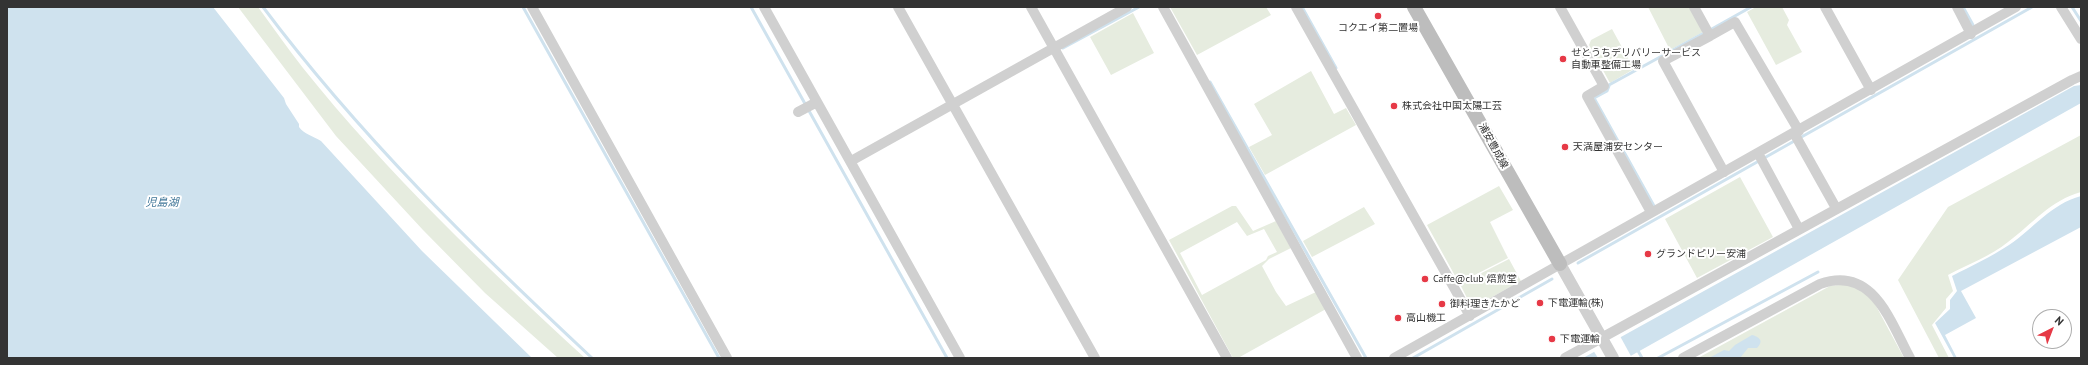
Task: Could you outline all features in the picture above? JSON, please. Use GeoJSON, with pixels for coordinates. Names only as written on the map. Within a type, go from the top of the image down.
{"type":"FeatureCollection","features":[{"type":"Feature","properties":{"kind":"main road","name":"浦安豊成線"},"geometry":{"type":"LineString","coordinates":[[1414,7],[1560,264]]}},
{"type":"Feature","properties":{"kind":"street"},"geometry":{"type":"LineString","coordinates":[[532,7],[727,358]]}},
{"type":"Feature","properties":{"kind":"street"},"geometry":{"type":"LineString","coordinates":[[764,7],[807,107],[851,161],[960,358]]}},
{"type":"Feature","properties":{"kind":"street"},"geometry":{"type":"LineString","coordinates":[[898,7],[1096,358]]}},
{"type":"Feature","properties":{"kind":"street"},"geometry":{"type":"LineString","coordinates":[[1031,7],[1227,358]]}},
{"type":"Feature","properties":{"kind":"street"},"geometry":{"type":"LineString","coordinates":[[851,161],[1127,7]]}},
{"type":"Feature","properties":{"kind":"street"},"geometry":{"type":"LineString","coordinates":[[1163,7],[1357,358]]}},
{"type":"Feature","properties":{"kind":"street"},"geometry":{"type":"LineString","coordinates":[[1296,7],[1470,316]]}},
{"type":"Feature","properties":{"kind":"street"},"geometry":{"type":"LineString","coordinates":[[1560,7],[1604,86],[1586,96],[1651,212]]}},
{"type":"Feature","properties":{"kind":"street"},"geometry":{"type":"LineString","coordinates":[[1694,7],[1710,36]]}},
{"type":"Feature","properties":{"kind":"street"},"geometry":{"type":"LineString","coordinates":[[1825,7],[1871,90]]}},
{"type":"Feature","properties":{"kind":"street"},"geometry":{"type":"LineString","coordinates":[[1957,7],[1971,34]]}},
{"type":"Feature","properties":{"kind":"street"},"geometry":{"type":"LineString","coordinates":[[1394,358],[1724,172],[1760,158],[1871,90],[2016,7]]}},
{"type":"Feature","properties":{"kind":"street"},"geometry":{"type":"LineString","coordinates":[[2061,7],[2081,39]]}},
{"type":"Feature","properties":{"kind":"street"},"geometry":{"type":"LineString","coordinates":[[1724,172],[1663,61],[1735,22],[1836,208]]}},
{"type":"Feature","properties":{"kind":"street"},"geometry":{"type":"LineString","coordinates":[[1565,358],[1602,340],[1836,208],[2081,76]]}},
{"type":"Feature","properties":{"kind":"street"},"geometry":{"type":"LineString","coordinates":[[1760,158],[1799,229]]}},
{"type":"Feature","properties":{"kind":"street"},"geometry":{"type":"LineString","coordinates":[[1560,264],[1613,358]]}},
{"type":"Feature","properties":{"kind":"street"},"geometry":{"type":"LineString","coordinates":[[1683,358],[1820,284],[1832,280],[1848,279],[1865,287],[1877,299],[1910,358]]}},
{"type":"Feature","properties":{"kind":"shaded area"},"geometry":{"type":"Polygon","coordinates":[[[238,7],[258,7],[297,60],[335,107],[403,182],[474,254],[585,358],[558,358],[485,293],[423,230],[336,136],[238,7]]]}},
{"type":"Feature","properties":{"kind":"shaded area"},"geometry":{"type":"Polygon","coordinates":[[[1170,7],[1266,7],[1271,15],[1197,55],[1170,7]]]}},
{"type":"Feature","properties":{"kind":"shaded area"},"geometry":{"type":"Polygon","coordinates":[[[1648,7],[1689,7],[1703,32],[1670,50],[1648,7]]]}},
{"type":"Feature","properties":{"kind":"shaded area"},"geometry":{"type":"Polygon","coordinates":[[[1756,7],[1782,7],[1789,20],[1787,25],[1802,52],[1776,65],[1747,12],[1756,7]]]}},
{"type":"Feature","properties":{"kind":"shaded area"},"geometry":{"type":"Polygon","coordinates":[[[1133,13],[1154,53],[1111,75],[1090,37],[1133,13]]]}},
{"type":"Feature","properties":{"kind":"shaded area"},"geometry":{"type":"Polygon","coordinates":[[[1612,29],[1634,69],[1610,83],[1589,45],[1591,40],[1612,29]]]}},
{"type":"Feature","properties":{"kind":"shaded area"},"geometry":{"type":"Polygon","coordinates":[[[1311,71],[1334,114],[1346,108],[1356,125],[1265,175],[1249,147],[1272,135],[1254,104],[1311,71]]]}},
{"type":"Feature","properties":{"kind":"shaded area"},"geometry":{"type":"Polygon","coordinates":[[[2081,135],[2081,192],[2060,201],[2042,213],[2017,235],[1994,252],[1948,275],[1953,291],[1946,299],[1946,308],[1932,325],[1949,358],[1939,358],[1898,280],[1948,207],[2081,135]]]}},
{"type":"Feature","properties":{"kind":"shaded area"},"geometry":{"type":"Polygon","coordinates":[[[1740,177],[1773,237],[1697,278],[1665,219],[1740,177]]]}},
{"type":"Feature","properties":{"kind":"shaded area"},"geometry":{"type":"Polygon","coordinates":[[[1499,186],[1513,210],[1490,222],[1508,258],[1459,283],[1427,225],[1499,186]]]}},
{"type":"Feature","properties":{"kind":"shaded area"},"geometry":{"type":"Polygon","coordinates":[[[1232,206],[1236,206],[1253,231],[1276,221],[1291,248],[1269,259],[1262,266],[1276,292],[1286,306],[1316,292],[1326,309],[1238,358],[1233,358],[1169,240],[1232,206]],[[1237,222],[1180,253],[1202,295],[1266,260],[1268,256],[1277,252],[1264,229],[1247,236],[1237,222]]]}},
{"type":"Feature","properties":{"kind":"shaded area"},"geometry":{"type":"Polygon","coordinates":[[[1364,207],[1375,224],[1312,257],[1303,241],[1364,207]]]}},
{"type":"Feature","properties":{"kind":"shaded area"},"geometry":{"type":"Polygon","coordinates":[[[1509,259],[1521,281],[1472,308],[1460,284],[1509,259]]]}},
{"type":"Feature","properties":{"kind":"shaded area"},"geometry":{"type":"Polygon","coordinates":[[[1849,284],[1865,293],[1875,304],[1904,358],[1698,358],[1830,286],[1849,284]]]}},
{"type":"Feature","properties":{"kind":"water","name":"児島湖"},"geometry":{"type":"Polygon","coordinates":[[[7,7],[213,7],[284,98],[286,104],[299,124],[299,127],[306,133],[321,141],[422,251],[532,358],[7,358],[7,7]]]}},
{"type":"Feature","properties":{"kind":"water"},"geometry":{"type":"Polygon","coordinates":[[[2081,85],[2081,103],[1627,358],[1583,358],[2074,86],[2081,85]]]}},
{"type":"Feature","properties":{"kind":"water"},"geometry":{"type":"Polygon","coordinates":[[[2081,196],[2081,227],[1961,291],[1976,318],[1945,335],[1957,358],[1954,358],[1935,323],[1950,309],[1950,300],[1957,291],[1952,276],[2018,239],[2060,205],[2081,196]]]}},
{"type":"Feature","properties":{"kind":"water"},"geometry":{"type":"Polygon","coordinates":[[[1752,335],[1759,338],[1761,341],[1759,346],[1757,348],[1748,348],[1740,358],[1709,358],[1724,350],[1729,351],[1735,345],[1752,335]]]}},
{"type":"Feature","properties":{"kind":"pier"},"geometry":{"type":"Polygon","coordinates":[[[1620,336],[1632,358],[1598,358],[1593,350],[1620,336]]]}},
{"type":"Feature","properties":{"kind":"waterway"},"geometry":{"type":"LineString","coordinates":[[263,7],[338,101],[378,146],[462,233],[592,358]]}},
{"type":"Feature","properties":{"kind":"waterway"},"geometry":{"type":"LineString","coordinates":[[523,7],[719,358]]}},
{"type":"Feature","properties":{"kind":"waterway"},"geometry":{"type":"LineString","coordinates":[[751,7],[947,358]]}},
{"type":"Feature","properties":{"kind":"waterway"},"geometry":{"type":"LineString","coordinates":[[1063,48],[1139,7]]}},
{"type":"Feature","properties":{"kind":"waterway"},"geometry":{"type":"LineString","coordinates":[[1302,7],[1336,68]]}},
{"type":"Feature","properties":{"kind":"waterway"},"geometry":{"type":"LineString","coordinates":[[1709,28],[1710,30],[1751,7]]}},
{"type":"Feature","properties":{"kind":"waterway"},"geometry":{"type":"LineString","coordinates":[[1963,7],[1973,25]]}},
{"type":"Feature","properties":{"kind":"waterway"},"geometry":{"type":"LineString","coordinates":[[1578,263],[2032,7]]}},
{"type":"Feature","properties":{"kind":"waterway"},"geometry":{"type":"LineString","coordinates":[[2072,7],[2081,21]]}},
{"type":"Feature","properties":{"kind":"waterway"},"geometry":{"type":"LineString","coordinates":[[1609,85],[1702,34]]}},
{"type":"Feature","properties":{"kind":"waterway"},"geometry":{"type":"LineString","coordinates":[[1210,82],[1366,358]]}},
{"type":"Feature","properties":{"kind":"waterway"},"geometry":{"type":"LineString","coordinates":[[1609,86],[1607,91],[1594,98],[1654,206]]}},
{"type":"Feature","properties":{"kind":"waterway"},"geometry":{"type":"LineString","coordinates":[[1658,358],[1818,272]]}},
{"type":"Feature","properties":{"kind":"waterway"},"geometry":{"type":"LineString","coordinates":[[1413,358],[1552,279]]}},
{"type":"Feature","properties":{"kind":"waterway"},"geometry":{"type":"LineString","coordinates":[[1637,349],[1642,358]]}},
{"type":"Feature","properties":{"kind":"place","name":"コクエイ第二置場"},"geometry":{"type":"Point","coordinates":[1378,16]}},
{"type":"Feature","properties":{"kind":"place","name":"せとうちデリバリーサービス 自動車整備工場"},"geometry":{"type":"Point","coordinates":[1563,59]}},
{"type":"Feature","properties":{"kind":"place","name":"株式会社中国太陽工芸"},"geometry":{"type":"Point","coordinates":[1394,106]}},
{"type":"Feature","properties":{"kind":"place","name":"天満屋浦安センター"},"geometry":{"type":"Point","coordinates":[1565,147]}},
{"type":"Feature","properties":{"kind":"place","name":"グランドピリー安浦"},"geometry":{"type":"Point","coordinates":[1648,254]}},
{"type":"Feature","properties":{"kind":"place","name":"Caffe@club 焙煎堂"},"geometry":{"type":"Point","coordinates":[1425,279]}},
{"type":"Feature","properties":{"kind":"place","name":"下電運輸(株)"},"geometry":{"type":"Point","coordinates":[1540,303]}},
{"type":"Feature","properties":{"kind":"place","name":"御料理きたかど"},"geometry":{"type":"Point","coordinates":[1442,304]}},
{"type":"Feature","properties":{"kind":"place","name":"高山機工"},"geometry":{"type":"Point","coordinates":[1398,318]}},
{"type":"Feature","properties":{"kind":"place","name":"下電運輸"},"geometry":{"type":"Point","coordinates":[1552,339]}}]}
